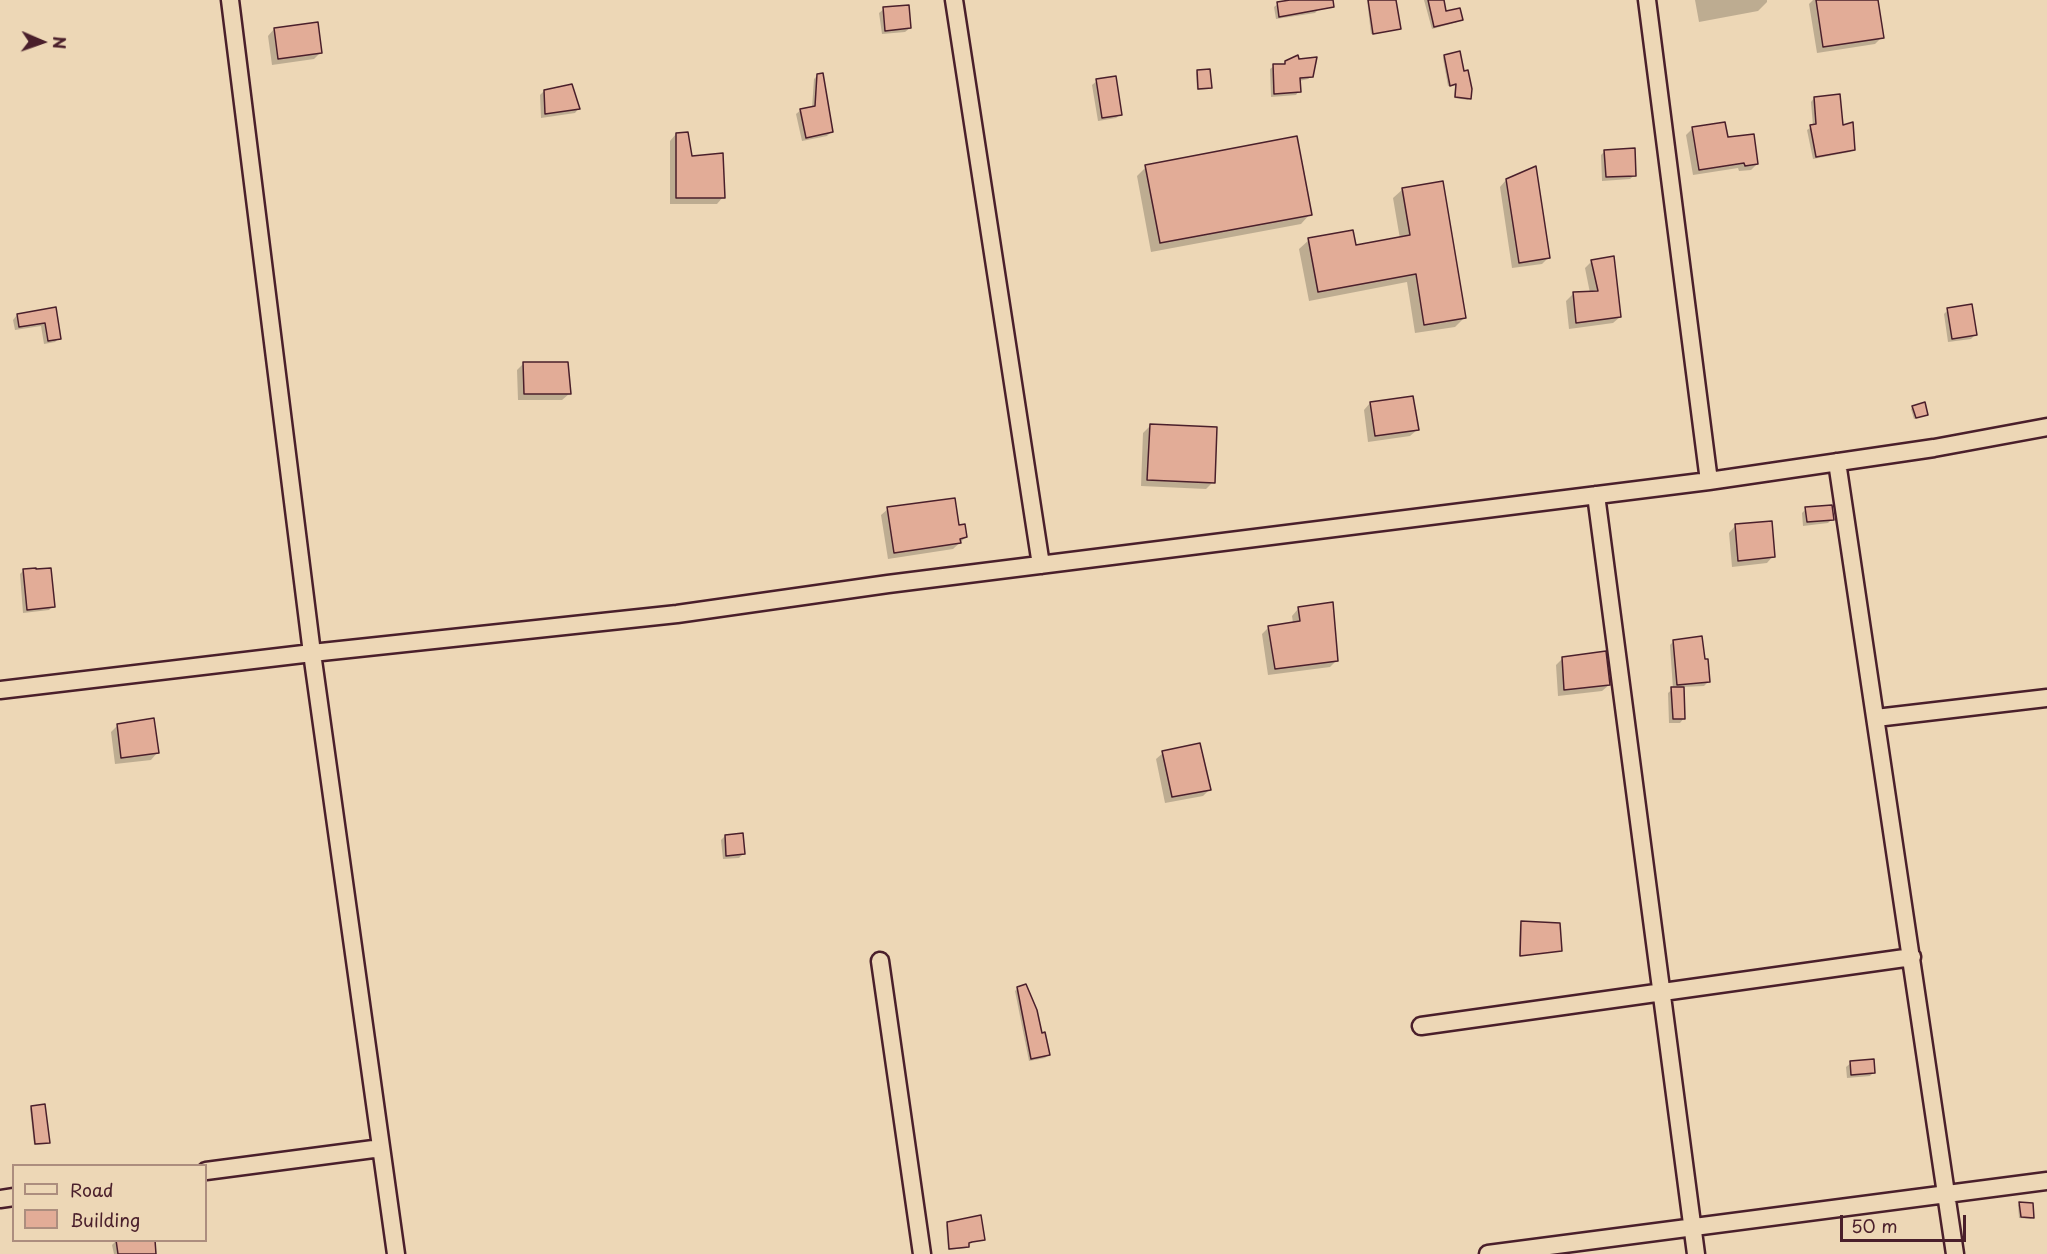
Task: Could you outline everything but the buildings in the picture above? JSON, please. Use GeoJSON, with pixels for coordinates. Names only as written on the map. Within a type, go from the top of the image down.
{"type":"FeatureCollection","features":[{"type":"Feature","properties":{"kind":"street"},"geometry":{"type":"LineString","coordinates":[[230,0],[312,653],[396,1254]]}},
{"type":"Feature","properties":{"kind":"street"},"geometry":{"type":"LineString","coordinates":[[954,0],[1041,565]]}},
{"type":"Feature","properties":{"kind":"street"},"geometry":{"type":"LineString","coordinates":[[1647,0],[1709,481]]}},
{"type":"Feature","properties":{"kind":"street"},"geometry":{"type":"LineString","coordinates":[[0,690],[312,653],[677,614],[888,584],[1709,481],[1934,448],[2047,427]]}},
{"type":"Feature","properties":{"kind":"street"},"geometry":{"type":"LineString","coordinates":[[1837,462],[1955,1254]]}},
{"type":"Feature","properties":{"kind":"street"},"geometry":{"type":"LineString","coordinates":[[1596,495],[1696,1254]]}},
{"type":"Feature","properties":{"kind":"street"},"geometry":{"type":"LineString","coordinates":[[1876,718],[2047,698]]}},
{"type":"Feature","properties":{"kind":"street"},"geometry":{"type":"LineString","coordinates":[[1421,1026],[1912,957]]}},
{"type":"Feature","properties":{"kind":"street"},"geometry":{"type":"LineString","coordinates":[[880,961],[922,1254]]}},
{"type":"Feature","properties":{"kind":"street"},"geometry":{"type":"LineString","coordinates":[[207,1172],[381,1148]]}},
{"type":"Feature","properties":{"kind":"street"},"geometry":{"type":"LineString","coordinates":[[1488,1254],[2047,1181]]}}]}
